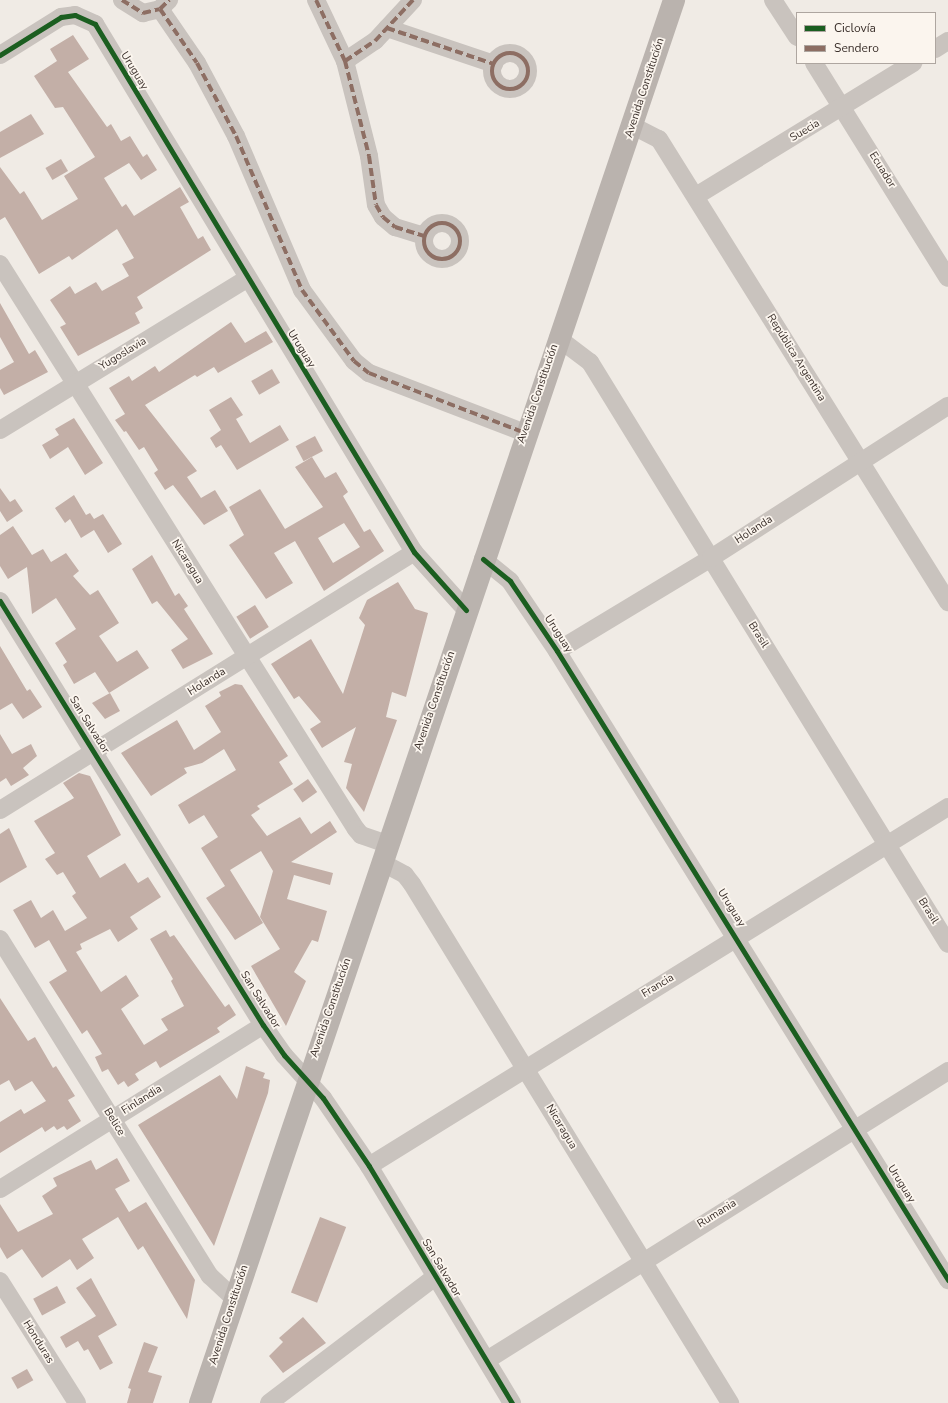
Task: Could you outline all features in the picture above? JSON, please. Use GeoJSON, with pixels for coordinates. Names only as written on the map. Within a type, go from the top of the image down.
{"type":"FeatureCollection","features":[{"type":"Feature","properties":{"kind":"main road","name":"Avenida Constitución"},"geometry":{"type":"LineString","coordinates":[[200,1403],[306,1082],[525,433],[633,126],[674,0]]}},
{"type":"Feature","properties":{"kind":"street"},"geometry":{"type":"LineString","coordinates":[[122,0],[135,11],[164,5],[236,136],[302,290],[354,361],[369,373],[525,433]]}},
{"type":"Feature","properties":{"kind":"street"},"geometry":{"type":"LineString","coordinates":[[316,0],[345,61],[369,156],[376,205],[383,217],[395,228],[425,236]]}},
{"type":"Feature","properties":{"kind":"street"},"geometry":{"type":"LineString","coordinates":[[345,61],[387,28],[413,0]]}},
{"type":"Feature","properties":{"kind":"street"},"geometry":{"type":"LineString","coordinates":[[773,0],[796,35]]}},
{"type":"Feature","properties":{"kind":"street","name":"Uruguay"},"geometry":{"type":"LineString","coordinates":[[0,55],[61,17],[75,15],[95,24],[246,279],[414,552],[466,610]]}},
{"type":"Feature","properties":{"kind":"street"},"geometry":{"type":"LineString","coordinates":[[387,28],[494,64]]}},
{"type":"Feature","properties":{"kind":"street"},"geometry":{"type":"LineString","coordinates":[[936,48],[948,41]]}},
{"type":"Feature","properties":{"kind":"street","name":"Ecuador"},"geometry":{"type":"LineString","coordinates":[[815,64],[948,278]]}},
{"type":"Feature","properties":{"kind":"street","name":"Suecia"},"geometry":{"type":"LineString","coordinates":[[696,196],[843,108],[911,64]]}},
{"type":"Feature","properties":{"kind":"street","name":"República Argentina"},"geometry":{"type":"LineString","coordinates":[[633,126],[659,139],[696,196],[948,602]]}},
{"type":"Feature","properties":{"kind":"street","name":"Nicaragua"},"geometry":{"type":"LineString","coordinates":[[0,264],[356,829],[361,835],[384,853],[412,884],[525,1066],[730,1403]]}},
{"type":"Feature","properties":{"kind":"street","name":"Yugoslavia"},"geometry":{"type":"LineString","coordinates":[[0,430],[74,383],[246,279]]}},
{"type":"Feature","properties":{"kind":"street","name":"Brasil"},"geometry":{"type":"LineString","coordinates":[[558,338],[590,362],[948,944]]}},
{"type":"Feature","properties":{"kind":"street","name":"Holanda"},"geometry":{"type":"LineString","coordinates":[[557,651],[711,558],[860,461],[948,406]]}},
{"type":"Feature","properties":{"kind":"street","name":"Holanda"},"geometry":{"type":"LineString","coordinates":[[0,810],[414,552]]}},
{"type":"Feature","properties":{"kind":"street","name":"Uruguay"},"geometry":{"type":"LineString","coordinates":[[483,559],[510,580],[557,651],[738,937],[948,1280]]}},
{"type":"Feature","properties":{"kind":"street","name":"San Salvador"},"geometry":{"type":"LineString","coordinates":[[0,601],[263,1024],[306,1082],[323,1098],[369,1166],[512,1403]]}},
{"type":"Feature","properties":{"kind":"street","name":"Francia"},"geometry":{"type":"LineString","coordinates":[[369,1166],[525,1066],[738,937],[948,807]]}},
{"type":"Feature","properties":{"kind":"street","name":"Belice"},"geometry":{"type":"LineString","coordinates":[[0,939],[210,1276],[234,1298]]}},
{"type":"Feature","properties":{"kind":"street","name":"Finlandia"},"geometry":{"type":"LineString","coordinates":[[0,1189],[263,1024]]}},
{"type":"Feature","properties":{"kind":"street","name":"Rumania"},"geometry":{"type":"LineString","coordinates":[[487,1360],[642,1260],[948,1071]]}},
{"type":"Feature","properties":{"kind":"street"},"geometry":{"type":"LineString","coordinates":[[270,1403],[435,1277]]}},
{"type":"Feature","properties":{"kind":"street","name":"Honduras"},"geometry":{"type":"LineString","coordinates":[[0,1281],[77,1403]]}},
{"type":"Feature","properties":{"kind":"building"},"geometry":{"type":"Polygon","coordinates":[[[73,35],[89,59],[68,72],[107,127],[111,124],[121,141],[130,136],[143,157],[147,154],[157,170],[141,180],[129,163],[104,178],[122,207],[126,204],[134,216],[180,187],[189,202],[180,207],[198,239],[203,236],[211,250],[137,297],[143,308],[135,313],[140,323],[78,356],[60,327],[66,324],[50,300],[70,286],[75,294],[96,282],[102,291],[129,276],[122,264],[134,258],[117,229],[72,260],[69,256],[39,274],[5,217],[0,220],[0,167],[20,194],[24,191],[42,220],[78,199],[64,176],[95,157],[63,107],[55,108],[34,76],[57,61],[50,49],[73,35]]]}},
{"type":"Feature","properties":{"kind":"building"},"geometry":{"type":"Polygon","coordinates":[[[31,114],[44,134],[0,158],[0,132],[31,114]]]}},
{"type":"Feature","properties":{"kind":"building"},"geometry":{"type":"Polygon","coordinates":[[[61,159],[68,171],[52,180],[45,168],[61,159]]]}},
{"type":"Feature","properties":{"kind":"building"},"geometry":{"type":"Polygon","coordinates":[[[0,303],[29,354],[35,350],[48,372],[4,395],[0,388],[0,370],[14,362],[0,337],[0,303]]]}},
{"type":"Feature","properties":{"kind":"building"},"geometry":{"type":"Polygon","coordinates":[[[231,322],[245,343],[266,331],[273,342],[218,373],[214,367],[197,377],[195,375],[145,405],[197,471],[187,477],[201,498],[215,490],[228,511],[204,525],[173,485],[165,490],[154,473],[158,470],[144,447],[139,450],[126,431],[124,432],[115,420],[125,414],[109,388],[129,376],[132,381],[155,366],[159,372],[231,322]]]}},
{"type":"Feature","properties":{"kind":"building"},"geometry":{"type":"Polygon","coordinates":[[[272,369],[280,383],[259,395],[251,381],[272,369]]]}},
{"type":"Feature","properties":{"kind":"building"},"geometry":{"type":"Polygon","coordinates":[[[231,397],[243,415],[236,419],[250,443],[280,425],[289,440],[237,470],[221,445],[216,448],[210,438],[221,430],[209,410],[231,397]]]}},
{"type":"Feature","properties":{"kind":"building"},"geometry":{"type":"Polygon","coordinates":[[[74,418],[103,463],[85,475],[68,447],[50,459],[42,445],[59,435],[55,429],[74,418]]]}},
{"type":"Feature","properties":{"kind":"building"},"geometry":{"type":"Polygon","coordinates":[[[315,436],[323,451],[304,461],[296,446],[315,436]]]}},
{"type":"Feature","properties":{"kind":"building"},"geometry":{"type":"Polygon","coordinates":[[[312,457],[325,478],[336,472],[348,492],[343,496],[364,532],[370,529],[384,551],[324,591],[295,541],[274,553],[293,583],[266,599],[229,545],[244,535],[229,507],[260,489],[285,529],[323,507],[295,467],[312,457]],[[344,523],[318,538],[333,563],[360,547],[344,523]]]}},
{"type":"Feature","properties":{"kind":"building"},"geometry":{"type":"Polygon","coordinates":[[[0,488],[10,502],[15,499],[23,511],[7,522],[0,511],[0,488]]]}},
{"type":"Feature","properties":{"kind":"building"},"geometry":{"type":"Polygon","coordinates":[[[74,495],[86,515],[90,513],[94,519],[103,514],[122,544],[108,553],[94,530],[81,538],[70,519],[65,523],[55,508],[74,495]]]}},
{"type":"Feature","properties":{"kind":"building"},"geometry":{"type":"Polygon","coordinates":[[[13,526],[32,555],[43,549],[51,562],[66,553],[79,571],[73,576],[90,595],[98,590],[119,623],[99,636],[117,662],[137,650],[149,668],[109,693],[95,672],[74,684],[63,665],[67,662],[55,643],[76,629],[56,598],[32,614],[27,567],[8,579],[0,566],[0,535],[13,526]]]}},
{"type":"Feature","properties":{"kind":"building"},"geometry":{"type":"Polygon","coordinates":[[[152,555],[175,596],[179,593],[188,606],[184,609],[213,654],[183,669],[171,650],[188,639],[157,601],[152,604],[132,569],[152,555]]]}},
{"type":"Feature","properties":{"kind":"building"},"geometry":{"type":"Polygon","coordinates":[[[398,582],[415,609],[428,613],[406,697],[392,692],[386,717],[397,720],[364,812],[346,788],[352,764],[344,762],[356,727],[322,748],[310,729],[321,722],[299,696],[294,699],[271,664],[311,639],[343,694],[365,625],[359,618],[367,600],[398,582]]]}},
{"type":"Feature","properties":{"kind":"building"},"geometry":{"type":"Polygon","coordinates":[[[255,605],[269,627],[250,639],[236,617],[255,605]]]}},
{"type":"Feature","properties":{"kind":"building"},"geometry":{"type":"Polygon","coordinates":[[[0,646],[27,691],[30,689],[42,707],[23,719],[12,703],[0,710],[0,646]]]}},
{"type":"Feature","properties":{"kind":"building"},"geometry":{"type":"Polygon","coordinates":[[[235,684],[242,685],[288,756],[279,762],[293,784],[257,806],[260,809],[251,815],[267,836],[300,817],[311,834],[330,821],[337,832],[291,862],[333,873],[330,885],[294,875],[287,899],[327,911],[318,942],[312,940],[294,972],[306,981],[286,1026],[251,966],[280,949],[260,917],[273,871],[261,851],[230,870],[263,923],[235,940],[206,898],[225,886],[201,848],[218,837],[204,815],[189,824],[178,805],[236,770],[224,749],[202,763],[184,768],[187,773],[151,796],[121,753],[177,720],[194,750],[221,732],[205,706],[221,696],[219,692],[235,684]]]}},
{"type":"Feature","properties":{"kind":"building"},"geometry":{"type":"Polygon","coordinates":[[[110,693],[120,711],[105,719],[92,703],[110,693]]]}},
{"type":"Feature","properties":{"kind":"building"},"geometry":{"type":"Polygon","coordinates":[[[0,734],[12,754],[31,744],[37,756],[23,768],[29,775],[11,786],[6,778],[0,782],[0,734]]]}},
{"type":"Feature","properties":{"kind":"building"},"geometry":{"type":"Polygon","coordinates":[[[79,773],[90,776],[121,835],[87,856],[100,878],[125,863],[138,883],[148,877],[161,897],[130,917],[138,929],[118,942],[110,929],[80,944],[82,949],[76,952],[101,992],[126,975],[139,996],[121,1009],[144,1045],[168,1030],[161,1019],[184,1006],[171,981],[173,979],[150,939],[166,930],[170,937],[174,935],[225,1007],[229,1004],[236,1015],[217,1028],[220,1032],[160,1068],[156,1061],[135,1074],[139,1080],[128,1087],[124,1081],[118,1085],[108,1069],[102,1072],[95,1057],[102,1054],[87,1030],[82,1034],[49,982],[67,971],[49,940],[35,948],[13,910],[31,900],[41,918],[53,910],[65,931],[87,918],[72,896],[76,893],[63,872],[57,875],[45,859],[55,853],[34,821],[74,798],[63,783],[79,773]]]}},
{"type":"Feature","properties":{"kind":"building"},"geometry":{"type":"Polygon","coordinates":[[[308,779],[317,792],[302,802],[293,789],[308,779]]]}},
{"type":"Feature","properties":{"kind":"building"},"geometry":{"type":"Polygon","coordinates":[[[9,828],[27,867],[0,883],[0,834],[9,828]]]}},
{"type":"Feature","properties":{"kind":"building"},"geometry":{"type":"Polygon","coordinates":[[[0,998],[28,1041],[35,1037],[53,1068],[56,1066],[75,1096],[68,1100],[81,1121],[67,1130],[64,1126],[57,1130],[54,1126],[45,1132],[42,1127],[0,1153],[0,1122],[21,1109],[24,1114],[46,1101],[32,1081],[15,1091],[9,1080],[0,1085],[0,998]]]}},
{"type":"Feature","properties":{"kind":"building"},"geometry":{"type":"Polygon","coordinates":[[[246,1066],[265,1073],[263,1078],[270,1080],[268,1093],[214,1246],[138,1125],[220,1075],[237,1099],[246,1066]]]}},
{"type":"Feature","properties":{"kind":"building"},"geometry":{"type":"Polygon","coordinates":[[[117,1158],[130,1181],[115,1189],[129,1212],[146,1202],[195,1280],[187,1319],[143,1246],[138,1250],[118,1217],[82,1239],[94,1258],[77,1270],[70,1259],[42,1278],[22,1249],[7,1259],[0,1247],[0,1204],[18,1232],[53,1214],[42,1196],[57,1186],[53,1178],[91,1160],[96,1170],[117,1158]]]}},
{"type":"Feature","properties":{"kind":"building"},"geometry":{"type":"Polygon","coordinates":[[[320,1217],[346,1227],[317,1303],[291,1293],[320,1217]]]}},
{"type":"Feature","properties":{"kind":"building"},"geometry":{"type":"Polygon","coordinates":[[[91,1278],[117,1325],[98,1336],[113,1363],[100,1370],[88,1349],[84,1351],[78,1341],[66,1348],[60,1337],[96,1316],[76,1288],[91,1278]]]}},
{"type":"Feature","properties":{"kind":"building"},"geometry":{"type":"Polygon","coordinates":[[[57,1286],[66,1303],[42,1315],[33,1299],[57,1286]]]}},
{"type":"Feature","properties":{"kind":"building"},"geometry":{"type":"Polygon","coordinates":[[[303,1317],[326,1343],[283,1373],[269,1356],[283,1342],[279,1338],[303,1317]]]}},
{"type":"Feature","properties":{"kind":"building"},"geometry":{"type":"Polygon","coordinates":[[[144,1342],[158,1347],[148,1372],[162,1376],[153,1403],[127,1403],[131,1389],[128,1388],[144,1342]]]}},
{"type":"Feature","properties":{"kind":"building"},"geometry":{"type":"Polygon","coordinates":[[[27,1369],[33,1380],[18,1389],[11,1378],[27,1369]]]}},
{"type":"Feature","properties":{"kind":"marked path"},"geometry":{"type":"LineString","coordinates":[[122,0],[143,13],[160,9],[169,0]]}},
{"type":"Feature","properties":{"kind":"marked path"},"geometry":{"type":"LineString","coordinates":[[316,0],[345,61],[369,156],[376,205],[383,217],[395,227],[425,236]]}},
{"type":"Feature","properties":{"kind":"marked path"},"geometry":{"type":"LineString","coordinates":[[345,61],[375,41],[413,0]]}},
{"type":"Feature","properties":{"kind":"marked path"},"geometry":{"type":"LineString","coordinates":[[160,9],[197,63],[236,136],[302,290],[354,361],[369,373],[525,433]]}},
{"type":"Feature","properties":{"kind":"marked path"},"geometry":{"type":"LineString","coordinates":[[387,28],[494,64]]}},
{"type":"Feature","properties":{"kind":"marked path"},"geometry":{"type":"LineString","coordinates":[[510,53],[520,56],[525,61],[528,71],[525,81],[520,86],[510,89],[500,86],[495,81],[492,71],[495,61],[500,56],[510,53]]}},
{"type":"Feature","properties":{"kind":"marked path"},"geometry":{"type":"LineString","coordinates":[[446,223],[455,228],[459,234],[460,241],[459,248],[455,254],[446,259],[438,259],[429,254],[425,248],[424,237],[429,228],[435,224],[446,223]]}},
{"type":"Feature","properties":{"kind":"cycle path"},"geometry":{"type":"LineString","coordinates":[[0,55],[61,17],[75,15],[95,24],[414,552],[466,610]]}},
{"type":"Feature","properties":{"kind":"cycle path"},"geometry":{"type":"LineString","coordinates":[[483,559],[510,581],[557,651],[948,1280]]}},
{"type":"Feature","properties":{"kind":"cycle path"},"geometry":{"type":"LineString","coordinates":[[0,601],[263,1025],[284,1055],[323,1098],[369,1166],[512,1403]]}}]}
